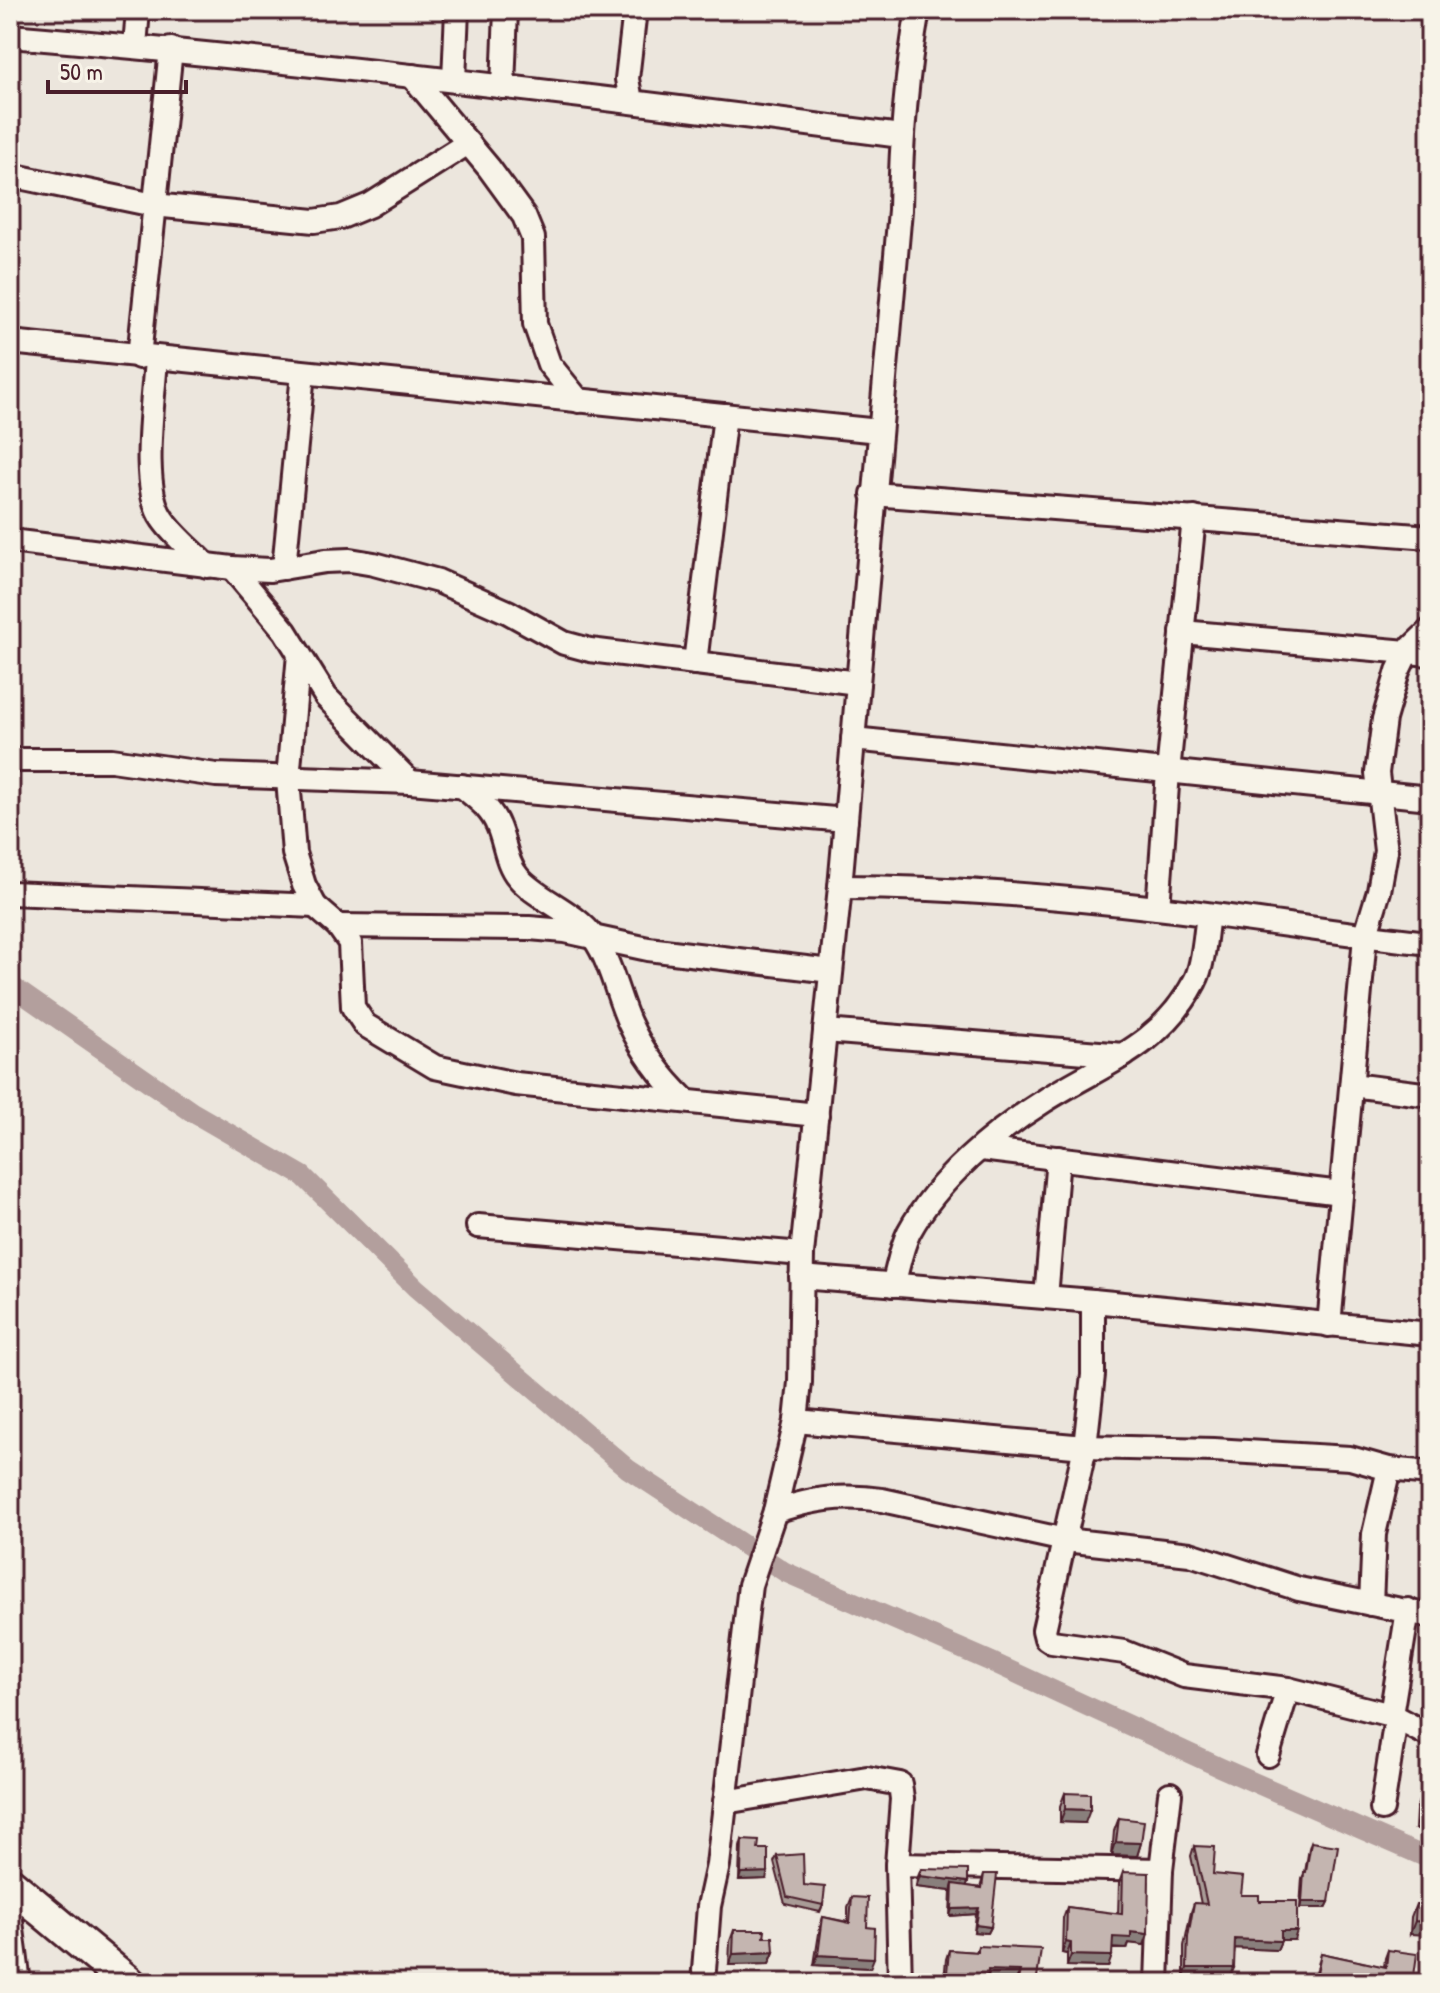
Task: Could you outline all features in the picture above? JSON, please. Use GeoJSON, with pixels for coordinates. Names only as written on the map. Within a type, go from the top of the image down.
{"type":"FeatureCollection","features":[{"type":"Feature","properties":{"kind":"highway"},"geometry":{"type":"LineString","coordinates":[[10,1884],[129,1983]]}},
{"type":"Feature","properties":{"kind":"street"},"geometry":{"type":"LineString","coordinates":[[135,46],[138,10]]}},
{"type":"Feature","properties":{"kind":"street"},"geometry":{"type":"LineString","coordinates":[[454,80],[457,10]]}},
{"type":"Feature","properties":{"kind":"street"},"geometry":{"type":"LineString","coordinates":[[503,87],[506,10]]}},
{"type":"Feature","properties":{"kind":"street"},"geometry":{"type":"LineString","coordinates":[[631,101],[627,79],[635,10]]}},
{"type":"Feature","properties":{"kind":"street"},"geometry":{"type":"LineString","coordinates":[[703,1983],[709,1906],[718,1865],[750,1585],[775,1511],[796,1421],[800,1382],[802,1254],[846,820],[900,210],[901,136],[918,10]]}},
{"type":"Feature","properties":{"kind":"street"},"geometry":{"type":"LineString","coordinates":[[10,36],[171,49],[454,80],[901,136]]}},
{"type":"Feature","properties":{"kind":"street"},"geometry":{"type":"LineString","coordinates":[[171,49],[154,205],[148,358],[149,479],[162,519],[207,566]]}},
{"type":"Feature","properties":{"kind":"street"},"geometry":{"type":"LineString","coordinates":[[412,76],[524,216],[533,238],[535,324],[549,364],[579,401]]}},
{"type":"Feature","properties":{"kind":"street"},"geometry":{"type":"LineString","coordinates":[[10,175],[154,205],[314,221],[341,217],[370,205],[468,143]]}},
{"type":"Feature","properties":{"kind":"street"},"geometry":{"type":"LineString","coordinates":[[10,342],[879,431]]}},
{"type":"Feature","properties":{"kind":"street"},"geometry":{"type":"LineString","coordinates":[[284,568],[303,373]]}},
{"type":"Feature","properties":{"kind":"street"},"geometry":{"type":"LineString","coordinates":[[695,663],[725,415]]}},
{"type":"Feature","properties":{"kind":"street"},"geometry":{"type":"LineString","coordinates":[[873,494],[1430,537]]}},
{"type":"Feature","properties":{"kind":"street"},"geometry":{"type":"LineString","coordinates":[[1158,908],[1168,772],[1194,518]]}},
{"type":"Feature","properties":{"kind":"street"},"geometry":{"type":"LineString","coordinates":[[10,541],[232,568],[284,568],[350,560],[438,581],[508,612],[564,643],[590,650],[858,683]]}},
{"type":"Feature","properties":{"kind":"street"},"geometry":{"type":"LineString","coordinates":[[232,568],[285,631],[326,697],[410,782]]}},
{"type":"Feature","properties":{"kind":"street"},"geometry":{"type":"LineString","coordinates":[[1329,1325],[1365,937],[1379,891],[1386,851],[1377,773],[1384,719],[1407,652],[1430,630]]}},
{"type":"Feature","properties":{"kind":"street"},"geometry":{"type":"LineString","coordinates":[[1182,632],[1430,654]]}},
{"type":"Feature","properties":{"kind":"street"},"geometry":{"type":"LineString","coordinates":[[299,654],[288,779],[294,853],[304,885],[315,906],[338,926],[350,943],[353,1007],[365,1025],[435,1067],[516,1084],[817,1115]]}},
{"type":"Feature","properties":{"kind":"street"},"geometry":{"type":"LineString","coordinates":[[853,739],[1430,798]]}},
{"type":"Feature","properties":{"kind":"street"},"geometry":{"type":"LineString","coordinates":[[10,760],[112,760],[216,775],[410,782],[846,820]]}},
{"type":"Feature","properties":{"kind":"street"},"geometry":{"type":"LineString","coordinates":[[462,786],[487,806],[518,877],[568,913],[593,937],[645,1053],[661,1077],[685,1100]]}},
{"type":"Feature","properties":{"kind":"street"},"geometry":{"type":"LineString","coordinates":[[840,887],[911,887],[1158,908],[1430,943]]}},
{"type":"Feature","properties":{"kind":"street"},"geometry":{"type":"LineString","coordinates":[[10,893],[315,906]]}},
{"type":"Feature","properties":{"kind":"street"},"geometry":{"type":"LineString","coordinates":[[893,1285],[908,1235],[938,1188],[981,1149],[1043,1101],[1140,1046],[1173,1014],[1197,979],[1208,915]]}},
{"type":"Feature","properties":{"kind":"street"},"geometry":{"type":"LineString","coordinates":[[338,926],[565,931],[648,949],[831,971]]}},
{"type":"Feature","properties":{"kind":"street"},"geometry":{"type":"LineString","coordinates":[[825,1031],[1124,1055]]}},
{"type":"Feature","properties":{"kind":"street"},"geometry":{"type":"LineString","coordinates":[[1352,1085],[1430,1095]]}},
{"type":"Feature","properties":{"kind":"street"},"geometry":{"type":"LineString","coordinates":[[981,1149],[1341,1193]]}},
{"type":"Feature","properties":{"kind":"street"},"geometry":{"type":"LineString","coordinates":[[1046,1297],[1058,1158]]}},
{"type":"Feature","properties":{"kind":"street"},"geometry":{"type":"LineString","coordinates":[[478,1226],[802,1254]]}},
{"type":"Feature","properties":{"kind":"street"},"geometry":{"type":"LineString","coordinates":[[801,1277],[1093,1301],[1430,1334]]}},
{"type":"Feature","properties":{"kind":"street"},"geometry":{"type":"LineString","coordinates":[[1093,1301],[1093,1375],[1085,1447],[1044,1630],[1046,1638],[1052,1642],[1124,1652],[1184,1676],[1288,1689],[1394,1717],[1430,1736]]}},
{"type":"Feature","properties":{"kind":"street"},"geometry":{"type":"LineString","coordinates":[[796,1421],[1085,1447],[1350,1458],[1389,1469],[1430,1473]]}},
{"type":"Feature","properties":{"kind":"street"},"geometry":{"type":"LineString","coordinates":[[1389,1469],[1430,1456]]}},
{"type":"Feature","properties":{"kind":"street"},"geometry":{"type":"LineString","coordinates":[[1371,1604],[1374,1534],[1389,1469]]}},
{"type":"Feature","properties":{"kind":"street"},"geometry":{"type":"LineString","coordinates":[[775,1511],[812,1499],[854,1496],[1065,1540],[1190,1554],[1299,1589],[1419,1613],[1394,1717],[1382,1809]]}},
{"type":"Feature","properties":{"kind":"street"},"geometry":{"type":"LineString","coordinates":[[1268,1755],[1288,1689]]}},
{"type":"Feature","properties":{"kind":"street"},"geometry":{"type":"LineString","coordinates":[[725,1802],[867,1778],[900,1784],[902,1799],[897,1865],[900,1983]]}},
{"type":"Feature","properties":{"kind":"street"},"geometry":{"type":"LineString","coordinates":[[1157,1983],[1161,1870],[1170,1794]]}},
{"type":"Feature","properties":{"kind":"street"},"geometry":{"type":"LineString","coordinates":[[897,1865],[1161,1870]]}},
{"type":"Feature","properties":{"kind":"street"},"geometry":{"type":"LineString","coordinates":[[10,1914],[19,1983]]}},
{"type":"Feature","properties":{"kind":"building"},"geometry":{"type":"Polygon","coordinates":[[[1065,1793],[1090,1794],[1090,1810],[1065,1809],[1065,1793]]]}},
{"type":"Feature","properties":{"kind":"building"},"geometry":{"type":"Polygon","coordinates":[[[1420,1797],[1430,1797],[1430,1816],[1420,1816],[1420,1797]]]}},
{"type":"Feature","properties":{"kind":"building"},"geometry":{"type":"Polygon","coordinates":[[[1119,1818],[1144,1821],[1141,1843],[1116,1842],[1119,1818]]]}},
{"type":"Feature","properties":{"kind":"building"},"geometry":{"type":"Polygon","coordinates":[[[742,1840],[759,1841],[758,1849],[768,1849],[768,1872],[741,1873],[742,1840]]]}},
{"type":"Feature","properties":{"kind":"building"},"geometry":{"type":"Polygon","coordinates":[[[1311,1842],[1338,1846],[1329,1902],[1302,1902],[1304,1872],[1311,1842]]]}},
{"type":"Feature","properties":{"kind":"building"},"geometry":{"type":"Polygon","coordinates":[[[1194,1846],[1215,1847],[1213,1874],[1243,1877],[1241,1895],[1259,1895],[1259,1901],[1297,1901],[1297,1931],[1281,1931],[1281,1941],[1235,1939],[1234,1968],[1187,1968],[1194,1903],[1207,1904],[1194,1846]]]}},
{"type":"Feature","properties":{"kind":"building"},"geometry":{"type":"Polygon","coordinates":[[[803,1854],[804,1885],[825,1887],[823,1905],[787,1897],[777,1856],[803,1854]]]}},
{"type":"Feature","properties":{"kind":"building"},"geometry":{"type":"Polygon","coordinates":[[[921,1869],[968,1870],[968,1882],[920,1876],[921,1869]]]}},
{"type":"Feature","properties":{"kind":"building"},"geometry":{"type":"Polygon","coordinates":[[[1123,1872],[1149,1873],[1148,1934],[1131,1932],[1131,1938],[1113,1937],[1112,1956],[1071,1955],[1071,1943],[1066,1942],[1067,1907],[1122,1914],[1123,1872]]]}},
{"type":"Feature","properties":{"kind":"building"},"geometry":{"type":"Polygon","coordinates":[[[984,1874],[997,1874],[991,1927],[976,1925],[979,1908],[952,1909],[953,1884],[982,1888],[984,1874]]]}},
{"type":"Feature","properties":{"kind":"building"},"geometry":{"type":"Polygon","coordinates":[[[852,1897],[868,1898],[867,1927],[875,1928],[874,1958],[818,1955],[823,1917],[850,1923],[852,1897]]]}},
{"type":"Feature","properties":{"kind":"building"},"geometry":{"type":"Polygon","coordinates":[[[1416,1904],[1430,1904],[1430,1922],[1415,1921],[1416,1904]]]}},
{"type":"Feature","properties":{"kind":"building"},"geometry":{"type":"Polygon","coordinates":[[[734,1930],[765,1930],[764,1937],[773,1937],[774,1952],[733,1954],[734,1930]]]}},
{"type":"Feature","properties":{"kind":"building"},"geometry":{"type":"Polygon","coordinates":[[[978,1946],[1041,1949],[1037,1979],[1018,1979],[1020,1971],[988,1970],[988,1975],[947,1973],[949,1950],[978,1952],[978,1946]]]}},
{"type":"Feature","properties":{"kind":"building"},"geometry":{"type":"Polygon","coordinates":[[[1388,1950],[1417,1954],[1413,1983],[1376,1983],[1377,1978],[1317,1973],[1321,1953],[1386,1967],[1388,1950]]]}},
{"type":"Feature","properties":{"kind":"waterway"},"geometry":{"type":"LineString","coordinates":[[10,985],[192,1112],[303,1176],[416,1288],[628,1469],[785,1572],[1430,1859]]}}]}
